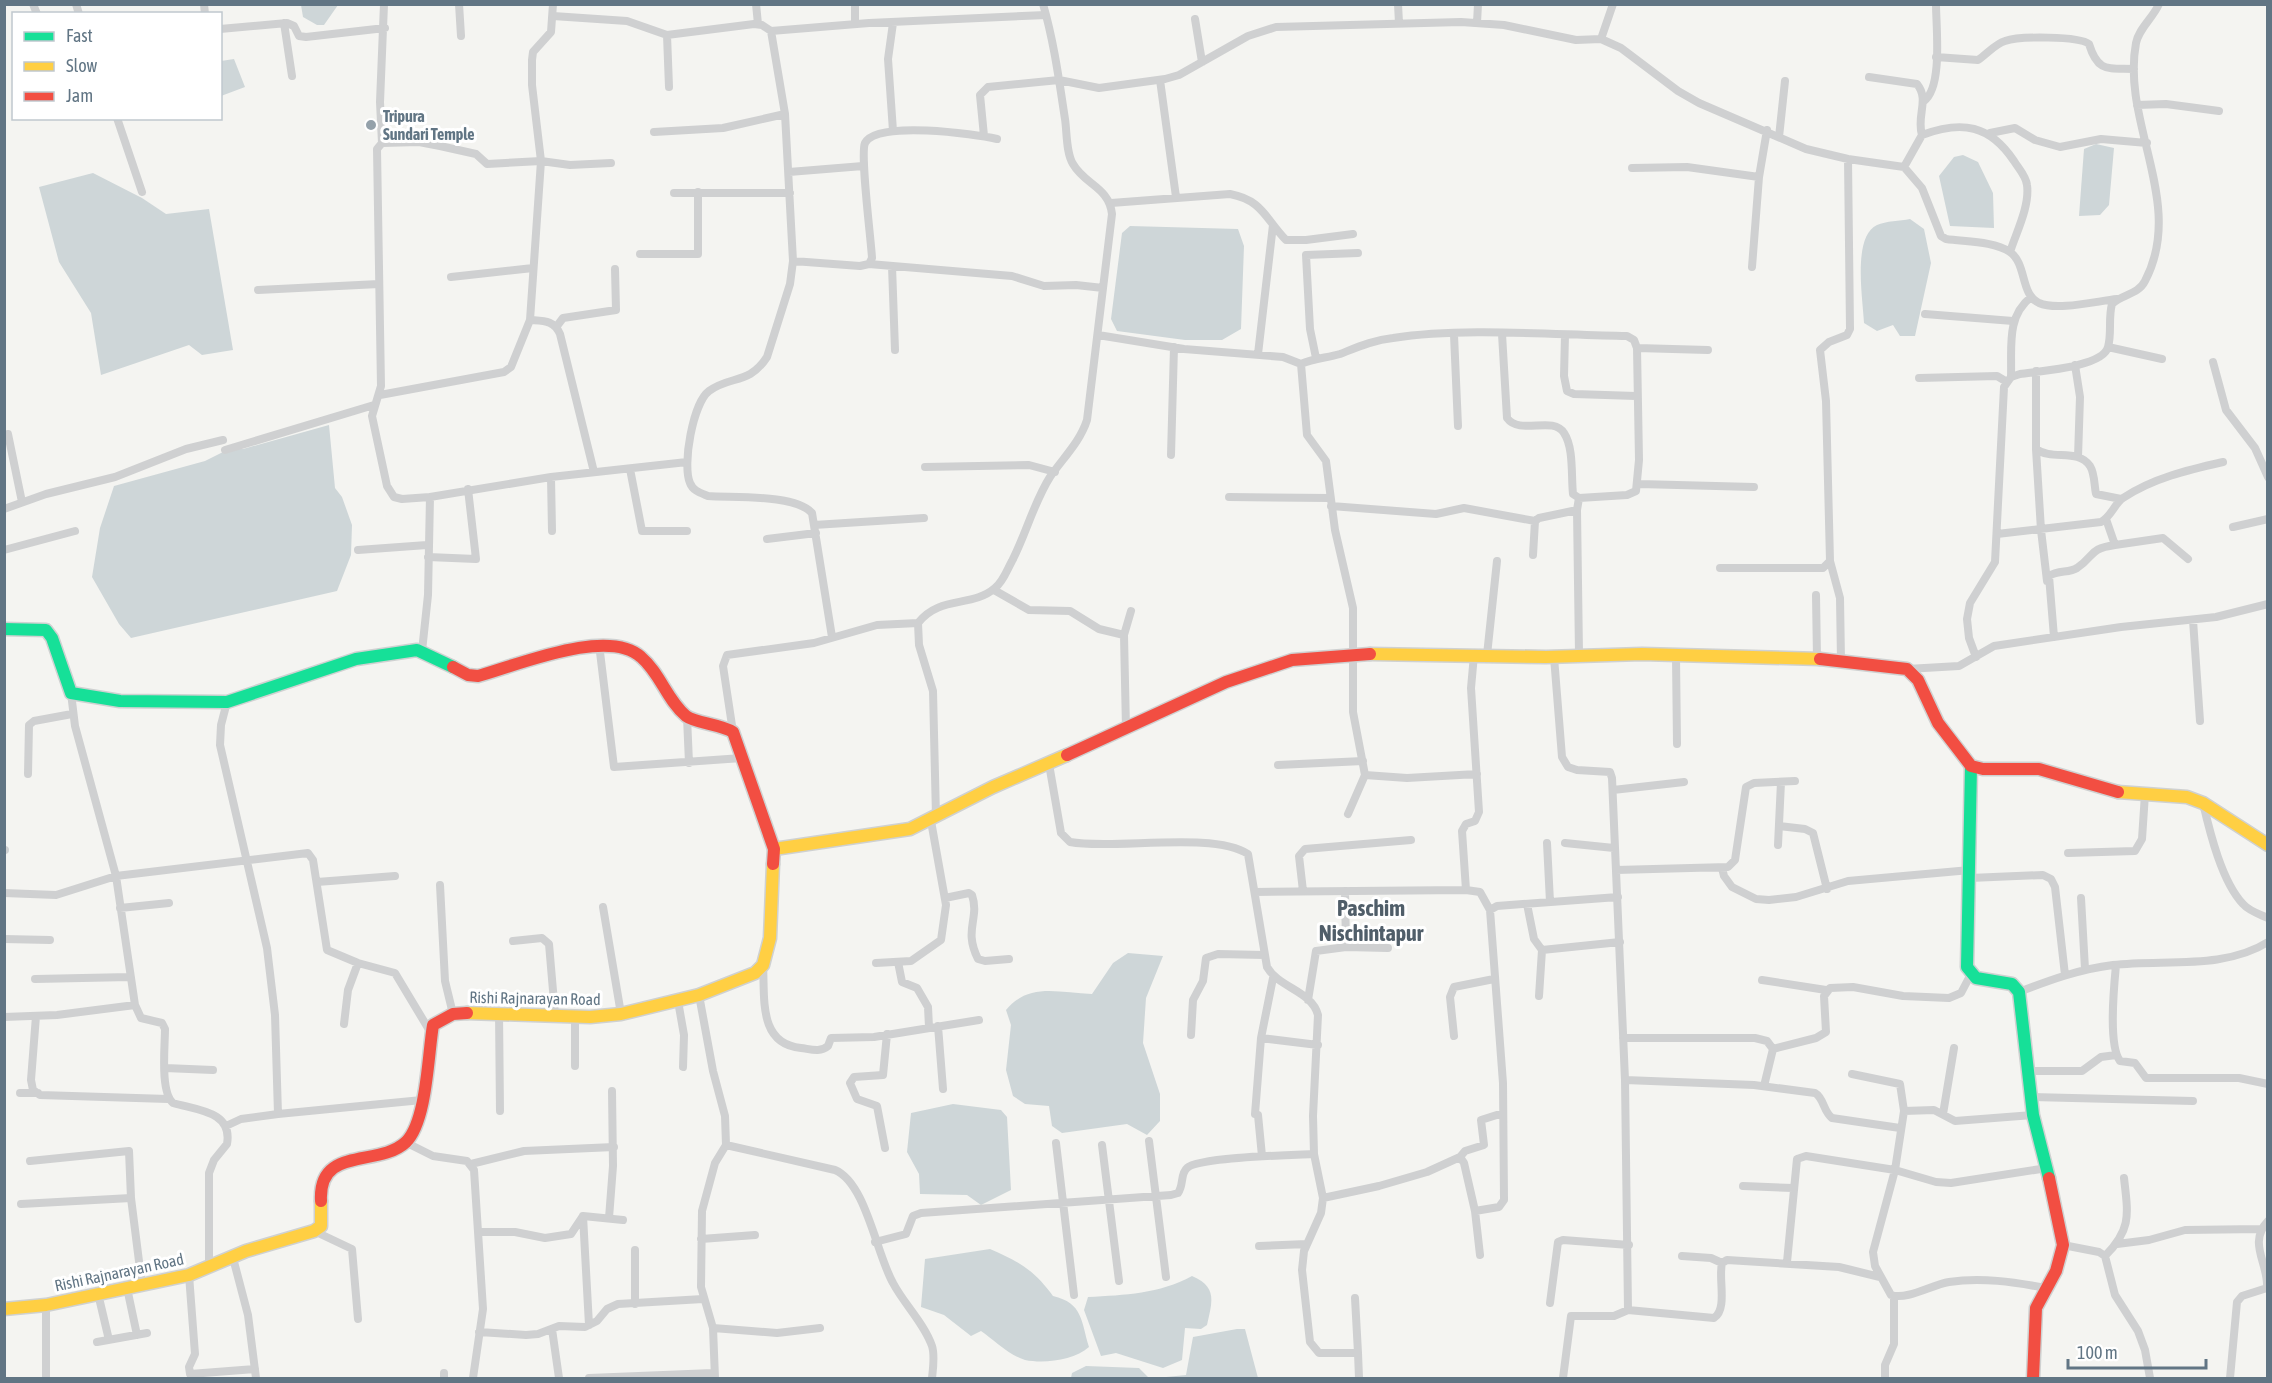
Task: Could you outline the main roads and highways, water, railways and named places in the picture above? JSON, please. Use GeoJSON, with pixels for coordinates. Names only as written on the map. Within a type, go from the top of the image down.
{"type":"FeatureCollection","features":[{"type":"Feature","properties":{"kind":"place","name":"Tripura Sundari Temple"},"geometry":{"type":"Point","coordinates":[371,125]}},
{"type":"Feature","properties":{"kind":"district","name":"Paschim Nischintapur"},"geometry":{"type":"Point","coordinates":[1371,920]}}]}
